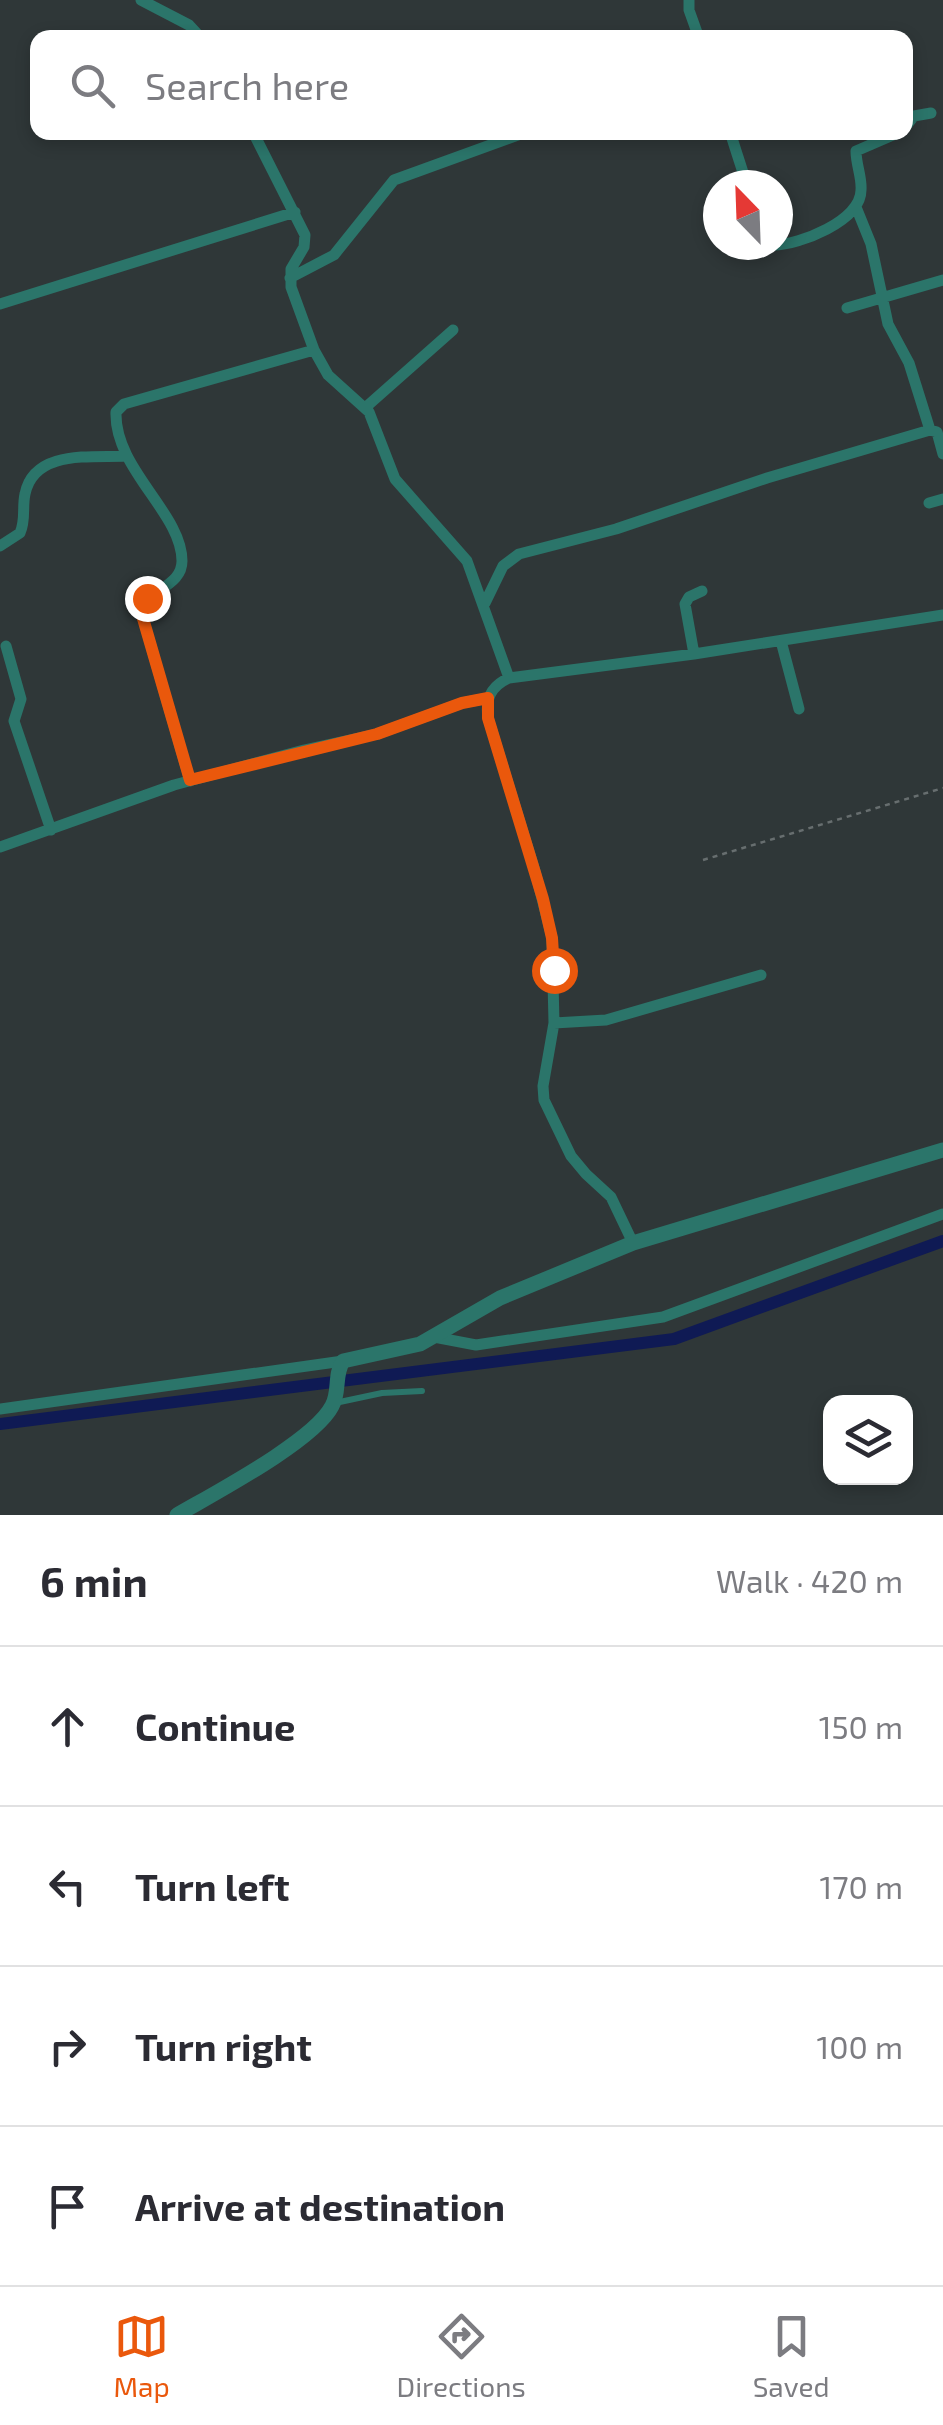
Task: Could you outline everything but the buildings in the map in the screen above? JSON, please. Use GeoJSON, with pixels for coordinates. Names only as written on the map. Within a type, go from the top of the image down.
{"type":"FeatureCollection","features":[{"type":"Feature","properties":{"kind":"street"},"geometry":{"type":"LineString","coordinates":[[141,0],[195,30]]}},
{"type":"Feature","properties":{"kind":"street"},"geometry":{"type":"LineString","coordinates":[[689,0],[696,30]]}},
{"type":"Feature","properties":{"kind":"street"},"geometry":{"type":"LineString","coordinates":[[913,117],[931,113]]}},
{"type":"Feature","properties":{"kind":"street"},"geometry":{"type":"LineString","coordinates":[[257,140],[306,241],[290,278],[314,350],[328,374],[366,408],[394,478],[468,561],[509,678]]}},
{"type":"Feature","properties":{"kind":"street"},"geometry":{"type":"LineString","coordinates":[[290,278],[334,254],[394,180],[504,140]]}},
{"type":"Feature","properties":{"kind":"street"},"geometry":{"type":"LineString","coordinates":[[733,140],[742,170]]}},
{"type":"Feature","properties":{"kind":"street"},"geometry":{"type":"LineString","coordinates":[[793,240],[822,232],[856,207],[862,194],[856,152],[882,140]]}},
{"type":"Feature","properties":{"kind":"street"},"geometry":{"type":"LineString","coordinates":[[856,207],[871,244],[888,324],[909,363],[930,430]]}},
{"type":"Feature","properties":{"kind":"street"},"geometry":{"type":"LineString","coordinates":[[0,304],[295,212]]}},
{"type":"Feature","properties":{"kind":"street"},"geometry":{"type":"LineString","coordinates":[[848,308],[943,280]]}},
{"type":"Feature","properties":{"kind":"street"},"geometry":{"type":"LineString","coordinates":[[366,408],[453,330]]}},
{"type":"Feature","properties":{"kind":"street"},"geometry":{"type":"LineString","coordinates":[[190,780],[142,615],[147,598],[181,570],[181,552],[175,535],[127,456],[116,419],[118,408],[314,350]]}},
{"type":"Feature","properties":{"kind":"street"},"geometry":{"type":"LineString","coordinates":[[485,604],[503,566],[518,554],[616,529],[767,478],[930,430],[937,432],[943,454]]}},
{"type":"Feature","properties":{"kind":"street"},"geometry":{"type":"LineString","coordinates":[[0,546],[20,533],[26,488],[44,466],[58,459],[127,456]]}},
{"type":"Feature","properties":{"kind":"street"},"geometry":{"type":"LineString","coordinates":[[930,503],[943,499]]}},
{"type":"Feature","properties":{"kind":"street"},"geometry":{"type":"LineString","coordinates":[[694,654],[686,604],[688,596],[702,591]]}},
{"type":"Feature","properties":{"kind":"street"},"geometry":{"type":"LineString","coordinates":[[633,1243],[616,1204],[578,1165],[546,1108],[543,1086],[554,1023],[549,922],[488,718],[488,698],[496,685],[509,678],[943,615]]}},
{"type":"Feature","properties":{"kind":"street"},"geometry":{"type":"LineString","coordinates":[[781,641],[799,709]]}},
{"type":"Feature","properties":{"kind":"street"},"geometry":{"type":"LineString","coordinates":[[6,646],[20,699],[14,720],[51,830]]}},
{"type":"Feature","properties":{"kind":"street"},"geometry":{"type":"LineString","coordinates":[[0,848],[190,780],[377,734],[462,703],[488,698]]}},
{"type":"Feature","properties":{"kind":"street"},"geometry":{"type":"LineString","coordinates":[[554,1023],[606,1020],[760,975]]}},
{"type":"Feature","properties":{"kind":"street"},"geometry":{"type":"LineString","coordinates":[[0,1408],[341,1364],[408,1347],[434,1337],[500,1298],[633,1243],[943,1150]]}},
{"type":"Feature","properties":{"kind":"street"},"geometry":{"type":"LineString","coordinates":[[434,1337],[476,1345],[663,1317],[943,1214]]}},
{"type":"Feature","properties":{"kind":"street"},"geometry":{"type":"LineString","coordinates":[[177,1515],[272,1458],[323,1419],[335,1400],[341,1364]]}},
{"type":"Feature","properties":{"kind":"lane"},"geometry":{"type":"LineString","coordinates":[[335,1400],[422,1391]]}},
{"type":"Feature","properties":{"kind":"path"},"geometry":{"type":"LineString","coordinates":[[702,860],[943,788]]}},
{"type":"Feature","properties":{"kind":"waterway"},"geometry":{"type":"LineString","coordinates":[[0,1424],[674,1339],[943,1241]]}},
{"type":"Feature","properties":{"kind":"route"},"geometry":{"type":"LineString","coordinates":[[147,598],[142,615],[190,780],[377,734],[462,703],[488,698],[488,718],[549,922],[554,970]]}}]}
